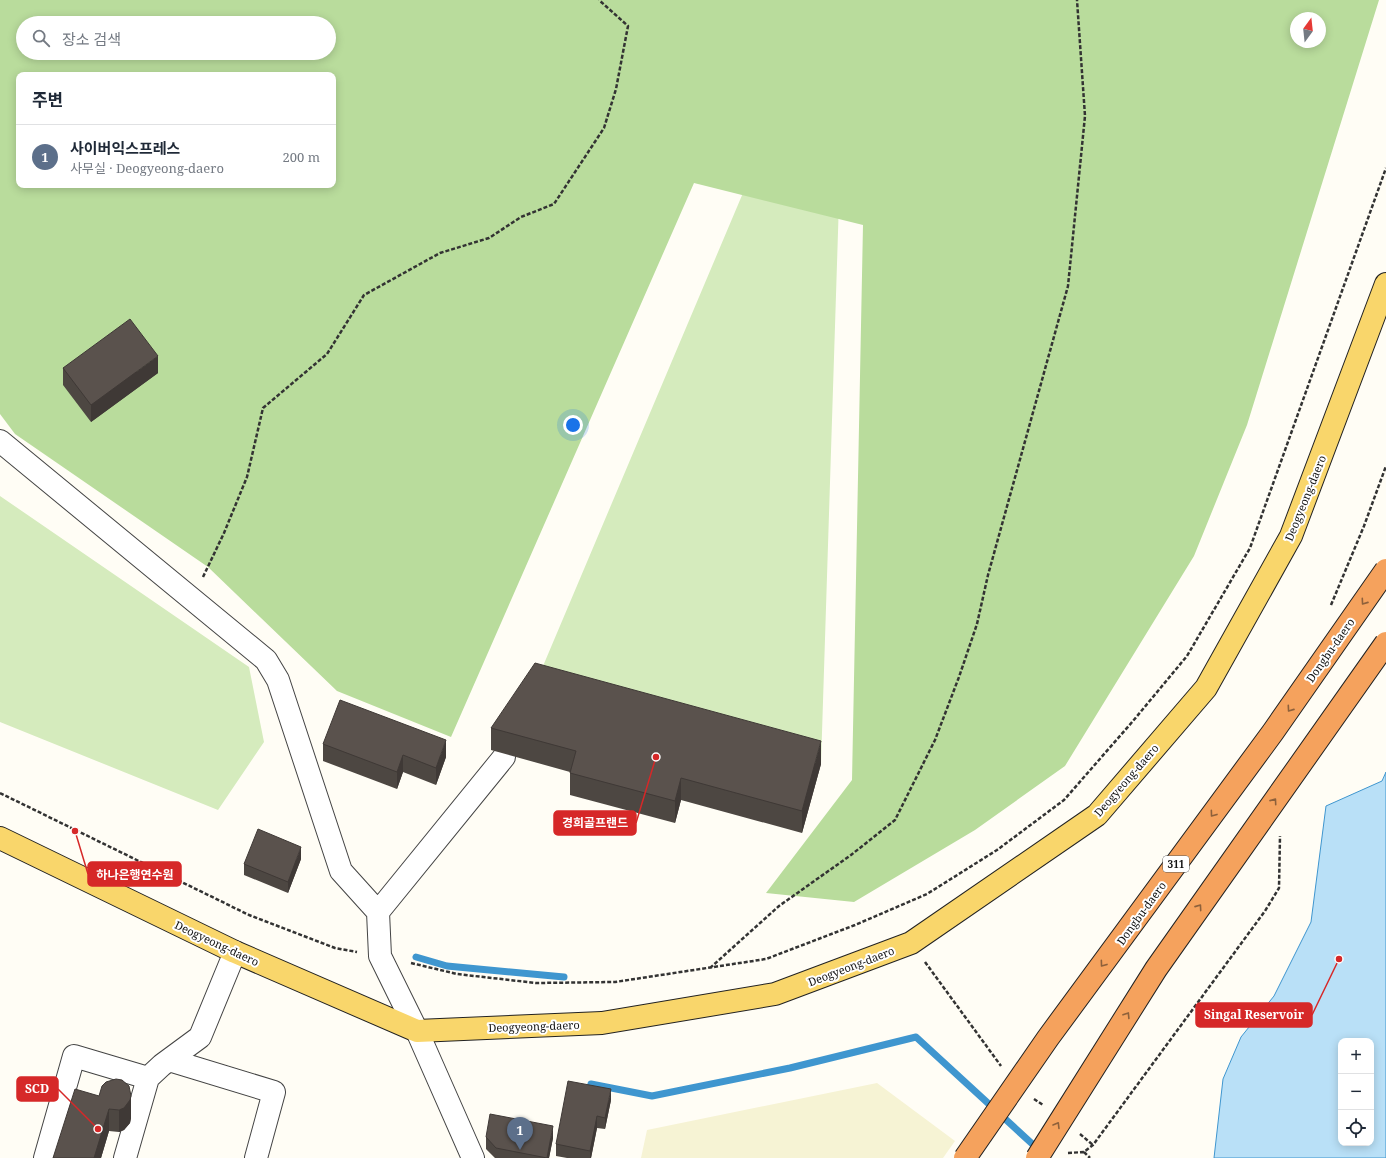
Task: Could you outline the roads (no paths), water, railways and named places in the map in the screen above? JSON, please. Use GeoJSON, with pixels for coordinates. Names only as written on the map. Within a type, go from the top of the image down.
{"type":"FeatureCollection","features":[{"type":"Feature","properties":{"kind":"highway","name":"Dongbu-daero"},"geometry":{"type":"LineString","coordinates":[[965,1158],[1048,1038],[1273,732],[1386,570]]}},
{"type":"Feature","properties":{"kind":"highway"},"geometry":{"type":"LineString","coordinates":[[1037,1158],[1156,969],[1386,643]]}},
{"type":"Feature","properties":{"kind":"main road","name":"Deogyeong-daero"},"geometry":{"type":"LineString","coordinates":[[0,838],[235,952],[417,1031],[602,1023],[775,994],[911,943],[1097,815],[1206,688],[1291,536],[1386,284]]}},
{"type":"Feature","properties":{"kind":"street"},"geometry":{"type":"LineString","coordinates":[[0,441],[266,660],[278,680],[341,871],[378,912],[380,956],[417,1031],[473,1158]]}},
{"type":"Feature","properties":{"kind":"street"},"geometry":{"type":"LineString","coordinates":[[378,912],[504,757]]}},
{"type":"Feature","properties":{"kind":"street"},"geometry":{"type":"LineString","coordinates":[[125,1158],[148,1078],[200,1037],[235,952]]}},
{"type":"Feature","properties":{"kind":"street"},"geometry":{"type":"LineString","coordinates":[[45,1158],[74,1056],[148,1078]]}},
{"type":"Feature","properties":{"kind":"street"},"geometry":{"type":"LineString","coordinates":[[169,1060],[274,1092],[256,1158]]}},
{"type":"Feature","properties":{"kind":"water"},"geometry":{"type":"Polygon","coordinates":[[[1386,772],[1386,1158],[1214,1158],[1223,1079],[1241,1037],[1274,996],[1311,922],[1326,806],[1382,781],[1386,772]]]}},
{"type":"Feature","properties":{"kind":"waterway"},"geometry":{"type":"LineString","coordinates":[[416,957],[447,966],[564,977]]}},
{"type":"Feature","properties":{"kind":"waterway"},"geometry":{"type":"LineString","coordinates":[[591,1084],[652,1096],[790,1068],[916,1037],[1040,1151]]}},
{"type":"Feature","properties":{"kind":"place","name":"경희골프랜드"},"geometry":{"type":"Point","coordinates":[656,757]}},
{"type":"Feature","properties":{"kind":"place","name":"하나은행연수원"},"geometry":{"type":"Point","coordinates":[75,831]}},
{"type":"Feature","properties":{"kind":"place","name":"Singal Reservoir"},"geometry":{"type":"Point","coordinates":[1339,959]}},
{"type":"Feature","properties":{"kind":"place","name":"SCD"},"geometry":{"type":"Point","coordinates":[98,1129]}},
{"type":"Feature","properties":{"kind":"place","name":"사이버익스프레스"},"geometry":{"type":"Point","coordinates":[520,1150]}}]}
